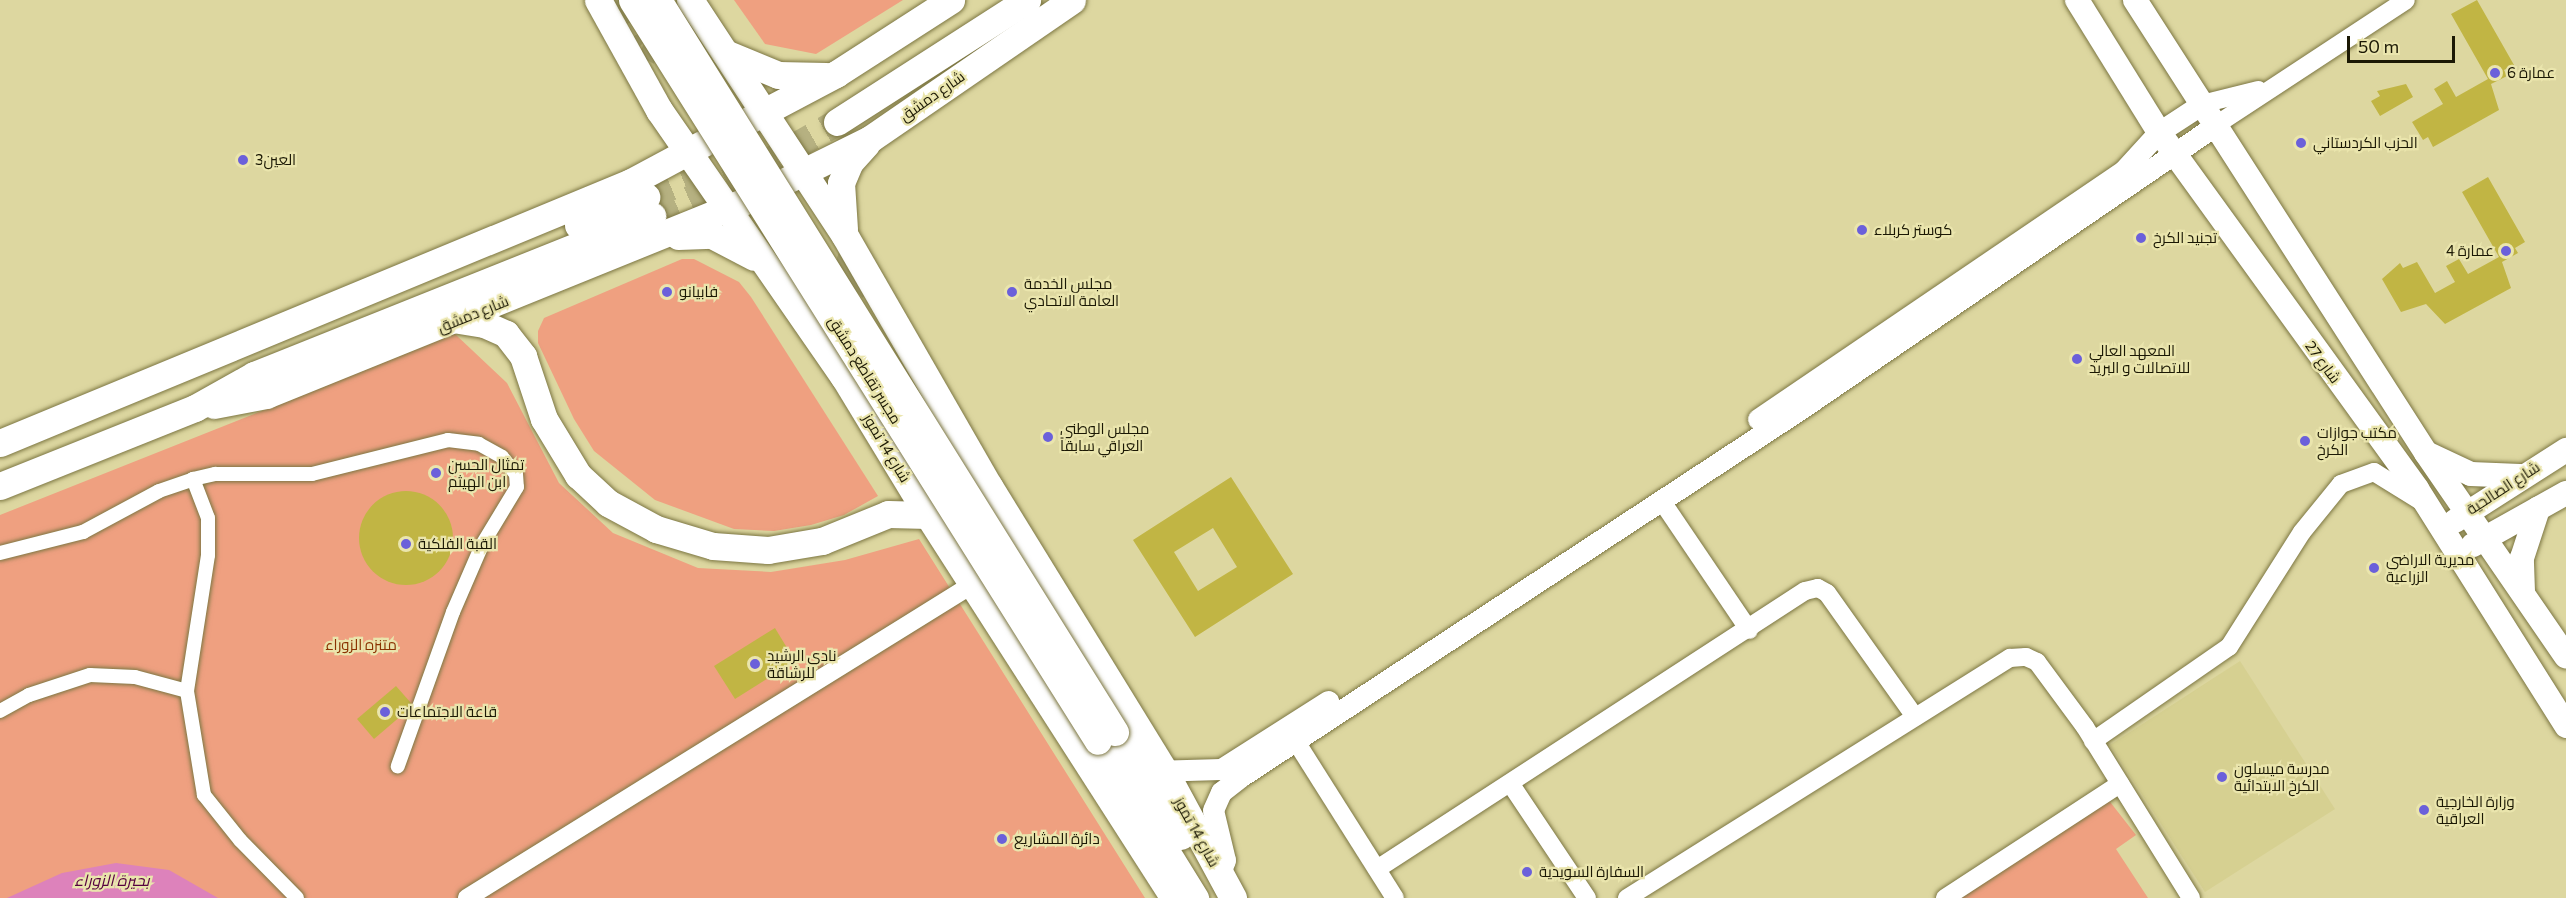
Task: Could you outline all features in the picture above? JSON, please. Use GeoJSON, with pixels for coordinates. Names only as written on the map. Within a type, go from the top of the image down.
{"type":"FeatureCollection","features":[{"type":"Feature","properties":{"kind":"main road","name":"شارع 14 تموز"},"geometry":{"type":"LineString","coordinates":[[598,0],[659,110],[698,147],[736,205],[762,262],[844,377],[928,515],[1174,898]]}},
{"type":"Feature","properties":{"kind":"main road","name":"مجسر تقاطع دمشق"},"geometry":{"type":"LineString","coordinates":[[632,0],[1107,736]]}},
{"type":"Feature","properties":{"kind":"main road","name":"مجسر تقاطع دمشق"},"geometry":{"type":"LineString","coordinates":[[658,0],[1107,736]]}},
{"type":"Feature","properties":{"kind":"main road","name":"شارع 14 تموز"},"geometry":{"type":"LineString","coordinates":[[690,0],[724,52],[754,116],[794,177],[845,236],[1152,771],[1217,893]]}},
{"type":"Feature","properties":{"kind":"main road"},"geometry":{"type":"LineString","coordinates":[[754,116],[836,74],[951,0]]}},
{"type":"Feature","properties":{"kind":"main road","name":"شارع دمشق"},"geometry":{"type":"LineString","coordinates":[[995,0],[832,113],[1027,0]]}},
{"type":"Feature","properties":{"kind":"main road","name":"شارع دمشق"},"geometry":{"type":"LineString","coordinates":[[794,177],[870,139],[1072,0]]}},
{"type":"Feature","properties":{"kind":"main road","name":"شارع 27"},"geometry":{"type":"LineString","coordinates":[[2077,0],[2159,132],[2427,506],[2566,726]]}},
{"type":"Feature","properties":{"kind":"main road"},"geometry":{"type":"LineString","coordinates":[[2135,0],[2426,453],[2566,657]]}},
{"type":"Feature","properties":{"kind":"main road"},"geometry":{"type":"LineString","coordinates":[[724,52],[778,75],[836,74]]}},
{"type":"Feature","properties":{"kind":"main road"},"geometry":{"type":"LineString","coordinates":[[659,110],[648,208],[712,235],[762,262]]}},
{"type":"Feature","properties":{"kind":"main road"},"geometry":{"type":"LineString","coordinates":[[845,236],[841,183],[850,162],[870,139]]}},
{"type":"Feature","properties":{"kind":"main road","name":"شارع دمشق"},"geometry":{"type":"LineString","coordinates":[[195,408],[266,395],[458,320],[648,208],[698,147]]}},
{"type":"Feature","properties":{"kind":"main road","name":"شارع دمشق"},"geometry":{"type":"LineString","coordinates":[[0,442],[179,372],[216,351],[648,208],[736,205]]}},
{"type":"Feature","properties":{"kind":"main road","name":"شارع دمشق"},"geometry":{"type":"LineString","coordinates":[[0,486],[195,408],[254,375],[648,208]]}},
{"type":"Feature","properties":{"kind":"main road"},"geometry":{"type":"LineString","coordinates":[[458,320],[484,324],[506,334],[523,356],[554,438],[578,475],[608,503],[656,529],[713,546],[768,550],[822,541],[888,514],[928,515]]}},
{"type":"Feature","properties":{"kind":"main road","name":"شارع الصالحية"},"geometry":{"type":"LineString","coordinates":[[2444,532],[2466,511],[2566,450]]}},
{"type":"Feature","properties":{"kind":"main road"},"geometry":{"type":"LineString","coordinates":[[2426,453],[2471,474],[2520,476]]}},
{"type":"Feature","properties":{"kind":"main road"},"geometry":{"type":"LineString","coordinates":[[2457,554],[2566,494]]}},
{"type":"Feature","properties":{"kind":"main road"},"geometry":{"type":"LineString","coordinates":[[2523,592],[2522,558],[2538,509]]}},
{"type":"Feature","properties":{"kind":"main road","name":"شارع 14 تموز"},"geometry":{"type":"LineString","coordinates":[[1107,736],[1152,771]]}},
{"type":"Feature","properties":{"kind":"main road"},"geometry":{"type":"LineString","coordinates":[[1107,736],[1217,893]]}},
{"type":"Feature","properties":{"kind":"street"},"geometry":{"type":"LineString","coordinates":[[1217,893],[1225,860],[1213,817],[1215,803],[1240,777],[1660,500],[2175,155],[2272,86],[2406,0]]}},
{"type":"Feature","properties":{"kind":"street"},"geometry":{"type":"LineString","coordinates":[[1152,771],[1208,772],[1232,764],[1730,438],[2124,170],[2159,132],[2202,104],[2272,86]]}},
{"type":"Feature","properties":{"kind":"street"},"geometry":{"type":"LineString","coordinates":[[0,553],[83,532],[159,491],[193,479],[215,474],[312,474],[448,440],[479,444],[502,457],[516,474],[516,487],[482,546],[453,612],[398,766]]}},
{"type":"Feature","properties":{"kind":"street"},"geometry":{"type":"LineString","coordinates":[[2093,741],[2229,647],[2302,532],[2341,484],[2374,472],[2427,506]]}},
{"type":"Feature","properties":{"kind":"street"},"geometry":{"type":"LineString","coordinates":[[193,479],[205,501],[208,546],[187,691],[204,795],[297,898]]}},
{"type":"Feature","properties":{"kind":"street"},"geometry":{"type":"LineString","coordinates":[[1660,500],[1749,630]]}},
{"type":"Feature","properties":{"kind":"street"},"geometry":{"type":"LineString","coordinates":[[467,898],[973,584]]}},
{"type":"Feature","properties":{"kind":"street"},"geometry":{"type":"LineString","coordinates":[[1377,869],[1512,786],[1805,591],[1818,588],[1827,593],[1915,717]]}},
{"type":"Feature","properties":{"kind":"street"},"geometry":{"type":"LineString","coordinates":[[1627,898],[2010,658],[2026,657],[2037,662],[2093,741],[2191,898]]}},
{"type":"Feature","properties":{"kind":"street"},"geometry":{"type":"LineString","coordinates":[[0,711],[29,694],[90,675],[135,677],[187,691]]}},
{"type":"Feature","properties":{"kind":"street"},"geometry":{"type":"LineString","coordinates":[[1295,740],[1395,898]]}},
{"type":"Feature","properties":{"kind":"street"},"geometry":{"type":"LineString","coordinates":[[1945,898],[2120,784]]}},
{"type":"Feature","properties":{"kind":"street"},"geometry":{"type":"LineString","coordinates":[[1512,786],[1587,898]]}},
{"type":"Feature","properties":{"kind":"shaded area","name":"مدرسة ميسلون الكرخ الابتدائية"},"geometry":{"type":"Polygon","coordinates":[[[2240,661],[2335,809],[2205,892],[2110,745],[2240,661]]]}},
{"type":"Feature","properties":{"kind":"green space"},"geometry":{"type":"Polygon","coordinates":[[[734,0],[903,0],[816,54],[765,44],[734,0]]]}},
{"type":"Feature","properties":{"kind":"green space"},"geometry":{"type":"Polygon","coordinates":[[[682,259],[694,259],[739,282],[751,297],[878,496],[844,515],[811,525],[774,531],[734,529],[655,500],[594,451],[574,419],[538,343],[538,331],[544,318],[682,259]]]}},
{"type":"Feature","properties":{"kind":"green space","name":"متنزه الزوراء"},"geometry":{"type":"Polygon","coordinates":[[[455,334],[507,383],[559,483],[613,533],[698,568],[771,572],[845,560],[919,539],[1145,898],[0,898],[0,515],[455,334]]]}},
{"type":"Feature","properties":{"kind":"green space"},"geometry":{"type":"Polygon","coordinates":[[[2107,798],[2136,835],[2116,849],[2148,898],[1955,898],[2107,798]]]}},
{"type":"Feature","properties":{"kind":"water","name":"بحيرة الزوراء"},"geometry":{"type":"Polygon","coordinates":[[[116,863],[169,870],[218,898],[7,898],[62,873],[116,863]]]}},
{"type":"Feature","properties":{"kind":"building","name":"عمارة 6"},"geometry":{"type":"Polygon","coordinates":[[[2477,0],[2514,65],[2504,70],[2507,76],[2491,84],[2499,110],[2433,147],[2428,137],[2423,140],[2412,122],[2443,104],[2434,89],[2447,81],[2456,97],[2488,79],[2451,14],[2477,0]]]}},
{"type":"Feature","properties":{"kind":"building"},"geometry":{"type":"Polygon","coordinates":[[[2406,84],[2413,97],[2380,116],[2371,101],[2380,96],[2377,91],[2406,84]]]}},
{"type":"Feature","properties":{"kind":"building","name":"عمارة 4"},"geometry":{"type":"Polygon","coordinates":[[[2488,177],[2525,242],[2515,248],[2518,253],[2502,262],[2511,288],[2445,324],[2426,304],[2401,312],[2382,279],[2400,263],[2403,268],[2417,262],[2435,293],[2455,282],[2446,266],[2459,259],[2468,274],[2499,257],[2462,192],[2488,177]]]}},
{"type":"Feature","properties":{"kind":"building"},"geometry":{"type":"Polygon","coordinates":[[[1231,477],[1293,574],[1195,637],[1133,540],[1231,477]],[[1213,528],[1174,552],[1198,591],[1237,567],[1213,528]]]}},
{"type":"Feature","properties":{"kind":"building","name":"القبة الفلكية"},"geometry":{"type":"Polygon","coordinates":[[[406,491],[424,495],[439,505],[449,520],[453,538],[449,556],[439,571],[424,581],[406,585],[388,581],[373,571],[363,556],[359,538],[363,520],[373,505],[388,495],[406,491]]]}},
{"type":"Feature","properties":{"kind":"building","name":"نادي الرشيد للرشاقة"},"geometry":{"type":"Polygon","coordinates":[[[775,628],[795,661],[735,699],[714,666],[775,628]]]}},
{"type":"Feature","properties":{"kind":"building","name":"قاعة الاجتماعات"},"geometry":{"type":"Polygon","coordinates":[[[396,686],[411,703],[409,709],[374,739],[357,719],[396,686]]]}},
{"type":"Feature","properties":{"kind":"tunnel"},"geometry":{"type":"LineString","coordinates":[[614,0],[644,43],[660,51],[678,46],[688,34],[690,18],[681,0]]}},
{"type":"Feature","properties":{"kind":"tunnel"},"geometry":{"type":"LineString","coordinates":[[652,216],[753,170],[837,122]]}},
{"type":"Feature","properties":{"kind":"tunnel"},"geometry":{"type":"LineString","coordinates":[[646,197],[703,173]]}},
{"type":"Feature","properties":{"kind":"tunnel"},"geometry":{"type":"LineString","coordinates":[[806,272],[835,263],[852,269],[876,291]]}},
{"type":"Feature","properties":{"kind":"place","name":"عمارة 6"},"geometry":{"type":"Point","coordinates":[2495,73]}},
{"type":"Feature","properties":{"kind":"place","name":"الحزب الكردستاني"},"geometry":{"type":"Point","coordinates":[2301,143]}},
{"type":"Feature","properties":{"kind":"place","name":"العين3"},"geometry":{"type":"Point","coordinates":[243,160]}},
{"type":"Feature","properties":{"kind":"place","name":"كوستر كربلاء"},"geometry":{"type":"Point","coordinates":[1862,230]}},
{"type":"Feature","properties":{"kind":"place","name":"تجنيد الكرخ"},"geometry":{"type":"Point","coordinates":[2141,238]}},
{"type":"Feature","properties":{"kind":"place","name":"عمارة 4"},"geometry":{"type":"Point","coordinates":[2506,251]}},
{"type":"Feature","properties":{"kind":"place","name":"فابيانو"},"geometry":{"type":"Point","coordinates":[667,292]}},
{"type":"Feature","properties":{"kind":"place","name":"مجلس الخدمة العامة الاتحادي"},"geometry":{"type":"Point","coordinates":[1012,292]}},
{"type":"Feature","properties":{"kind":"place","name":"المعهد العالي للاتصالات و البريد"},"geometry":{"type":"Point","coordinates":[2077,359]}},
{"type":"Feature","properties":{"kind":"place","name":"مجلس الوطني العراقي سابقاً"},"geometry":{"type":"Point","coordinates":[1048,437]}},
{"type":"Feature","properties":{"kind":"place","name":"مكتب جوازات الكرخ"},"geometry":{"type":"Point","coordinates":[2305,441]}},
{"type":"Feature","properties":{"kind":"place","name":"تمثال الحسن ابن الهيثم"},"geometry":{"type":"Point","coordinates":[436,473]}},
{"type":"Feature","properties":{"kind":"place","name":"القبة الفلكية"},"geometry":{"type":"Point","coordinates":[406,544]}},
{"type":"Feature","properties":{"kind":"place","name":"مديرية الاراضي الزراعية"},"geometry":{"type":"Point","coordinates":[2374,568]}},
{"type":"Feature","properties":{"kind":"place","name":"نادي الرشيد للرشاقة"},"geometry":{"type":"Point","coordinates":[755,664]}},
{"type":"Feature","properties":{"kind":"place","name":"قاعة الاجتماعات"},"geometry":{"type":"Point","coordinates":[385,712]}},
{"type":"Feature","properties":{"kind":"place","name":"مدرسة ميسلون الكرخ الابتدائية"},"geometry":{"type":"Point","coordinates":[2222,777]}},
{"type":"Feature","properties":{"kind":"place","name":"وزارة الخارجية العراقية"},"geometry":{"type":"Point","coordinates":[2424,810]}},
{"type":"Feature","properties":{"kind":"place","name":"دائرة المشاريع"},"geometry":{"type":"Point","coordinates":[1002,839]}},
{"type":"Feature","properties":{"kind":"place","name":"السفارة السويدية"},"geometry":{"type":"Point","coordinates":[1527,872]}}]}
